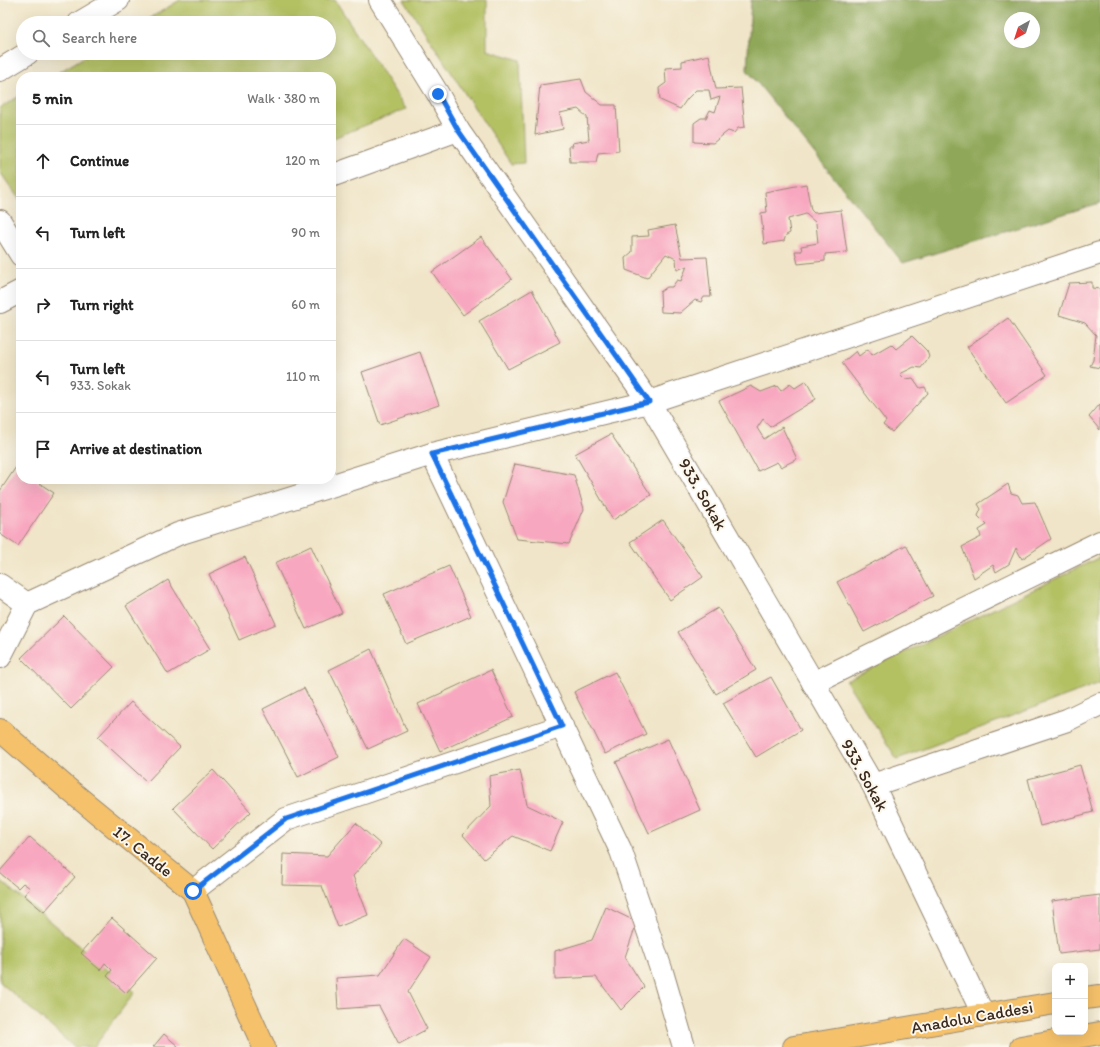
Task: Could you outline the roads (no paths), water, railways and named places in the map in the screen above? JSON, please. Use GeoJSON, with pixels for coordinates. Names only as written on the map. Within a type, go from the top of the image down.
{"type":"FeatureCollection","features":[{"type":"Feature","properties":{"kind":"main road","name":"17. Cadde"},"geometry":{"type":"LineString","coordinates":[[0,730],[68,789],[193,891],[264,1047]]}},
{"type":"Feature","properties":{"kind":"main road"},"geometry":{"type":"LineString","coordinates":[[1088,998],[1100,996]]}},
{"type":"Feature","properties":{"kind":"main road","name":"Anadolu Caddesi"},"geometry":{"type":"LineString","coordinates":[[794,1047],[1052,1003]]}},
{"type":"Feature","properties":{"kind":"main road"},"geometry":{"type":"LineString","coordinates":[[1021,1047],[1100,1033]]}},
{"type":"Feature","properties":{"kind":"street"},"geometry":{"type":"LineString","coordinates":[[91,16],[118,0]]}},
{"type":"Feature","properties":{"kind":"street","name":"933. Sokak"},"geometry":{"type":"LineString","coordinates":[[380,0],[438,94],[458,130],[649,402],[873,785],[983,1014]]}},
{"type":"Feature","properties":{"kind":"street"},"geometry":{"type":"LineString","coordinates":[[0,70],[16,60]]}},
{"type":"Feature","properties":{"kind":"street"},"geometry":{"type":"LineString","coordinates":[[336,174],[458,130]]}},
{"type":"Feature","properties":{"kind":"street"},"geometry":{"type":"LineString","coordinates":[[0,221],[16,247]]}},
{"type":"Feature","properties":{"kind":"street"},"geometry":{"type":"LineString","coordinates":[[0,657],[27,604],[178,534],[432,454],[649,402],[1100,253]]}},
{"type":"Feature","properties":{"kind":"street"},"geometry":{"type":"LineString","coordinates":[[0,302],[16,294]]}},
{"type":"Feature","properties":{"kind":"street"},"geometry":{"type":"LineString","coordinates":[[432,454],[621,851],[662,972],[684,1047]]}},
{"type":"Feature","properties":{"kind":"street"},"geometry":{"type":"LineString","coordinates":[[813,683],[1100,542]]}},
{"type":"Feature","properties":{"kind":"street"},"geometry":{"type":"LineString","coordinates":[[0,585],[27,604]]}},
{"type":"Feature","properties":{"kind":"street"},"geometry":{"type":"LineString","coordinates":[[873,785],[1067,720],[1100,704]]}},
{"type":"Feature","properties":{"kind":"street"},"geometry":{"type":"LineString","coordinates":[[193,891],[286,819],[562,726]]}}]}
